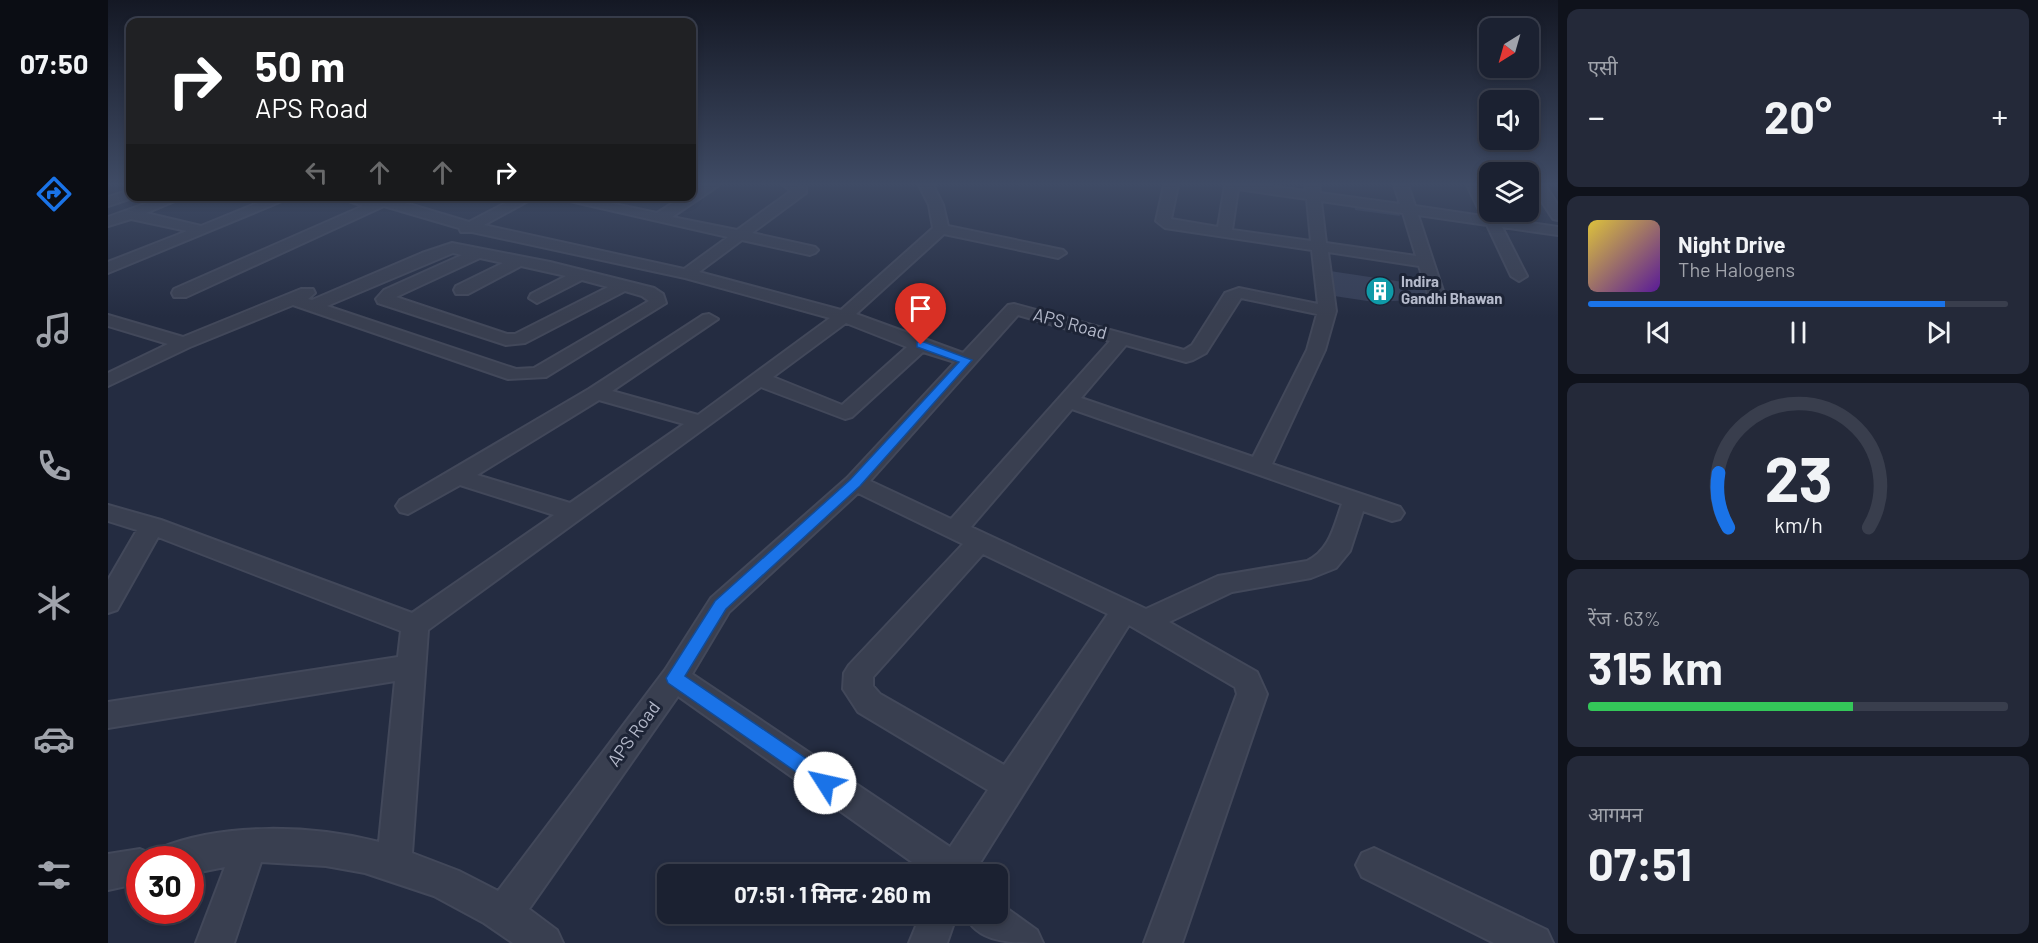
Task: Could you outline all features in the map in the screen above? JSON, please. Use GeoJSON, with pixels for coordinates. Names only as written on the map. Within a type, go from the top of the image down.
{"type":"FeatureCollection","features":[{"type":"Feature","properties":{"kind":"street"},"geometry":{"type":"LineString","coordinates":[[197,229],[201,230]]}},
{"type":"Feature","properties":{"kind":"street"},"geometry":{"type":"LineString","coordinates":[[180,293],[318,229]]}},
{"type":"Feature","properties":{"kind":"street"},"geometry":{"type":"LineString","coordinates":[[312,306],[372,273],[467,229]]}},
{"type":"Feature","properties":{"kind":"street"},"geometry":{"type":"LineString","coordinates":[[480,229],[687,274],[844,316],[966,360]]}},
{"type":"Feature","properties":{"kind":"street"},"geometry":{"type":"LineString","coordinates":[[715,229],[810,250]]}},
{"type":"Feature","properties":{"kind":"street"},"geometry":{"type":"LineString","coordinates":[[687,274],[747,229]]}},
{"type":"Feature","properties":{"kind":"street"},"geometry":{"type":"LineString","coordinates":[[394,865],[415,625],[701,422],[844,316],[941,229],[1058,253]]}},
{"type":"Feature","properties":{"kind":"street"},"geometry":{"type":"LineString","coordinates":[[1195,229],[1425,262]]}},
{"type":"Feature","properties":{"kind":"street"},"geometry":{"type":"LineString","coordinates":[[1224,234],[1225,229]]}},
{"type":"Feature","properties":{"kind":"street"},"geometry":{"type":"LineString","coordinates":[[1260,466],[1316,350],[1327,311],[1315,229]]}},
{"type":"Feature","properties":{"kind":"street"},"geometry":{"type":"LineString","coordinates":[[1415,229],[1436,294]]}},
{"type":"Feature","properties":{"kind":"street"},"geometry":{"type":"LineString","coordinates":[[1495,229],[1520,276]]}},
{"type":"Feature","properties":{"kind":"street"},"geometry":{"type":"LineString","coordinates":[[108,268],[201,230]]}},
{"type":"Feature","properties":{"kind":"street"},"geometry":{"type":"LineString","coordinates":[[108,380],[184,344],[293,299],[452,248],[565,271],[648,292],[657,298],[657,303],[539,373],[515,375],[293,299]]}},
{"type":"Feature","properties":{"kind":"street"},"geometry":{"type":"LineString","coordinates":[[480,252],[390,294],[384,299],[506,340],[519,339],[623,286]]}},
{"type":"Feature","properties":{"kind":"street"},"geometry":{"type":"LineString","coordinates":[[537,298],[587,252]]}},
{"type":"Feature","properties":{"kind":"street"},"geometry":{"type":"LineString","coordinates":[[462,290],[519,261]]}},
{"type":"Feature","properties":{"kind":"street","name":"APS Road"},"geometry":{"type":"LineString","coordinates":[[502,915],[675,678],[720,605],[855,483],[1014,309],[1186,356],[1193,354],[1231,297],[1239,293],[1327,311]]}},
{"type":"Feature","properties":{"kind":"street"},"geometry":{"type":"LineString","coordinates":[[408,506],[596,393],[709,319]]}},
{"type":"Feature","properties":{"kind":"street"},"geometry":{"type":"LineString","coordinates":[[108,320],[184,344]]}},
{"type":"Feature","properties":{"kind":"street"},"geometry":{"type":"LineString","coordinates":[[413,340],[448,321]]}},
{"type":"Feature","properties":{"kind":"street"},"geometry":{"type":"LineString","coordinates":[[1009,785],[869,703],[858,689],[859,673],[968,535],[1067,400],[1122,338]]}},
{"type":"Feature","properties":{"kind":"street"},"geometry":{"type":"LineString","coordinates":[[760,379],[845,413],[921,345]]}},
{"type":"Feature","properties":{"kind":"street"},"geometry":{"type":"LineString","coordinates":[[596,393],[701,422]]}},
{"type":"Feature","properties":{"kind":"street"},"geometry":{"type":"LineString","coordinates":[[1067,400],[1392,513]]}},
{"type":"Feature","properties":{"kind":"street"},"geometry":{"type":"LineString","coordinates":[[457,476],[574,513]]}},
{"type":"Feature","properties":{"kind":"street"},"geometry":{"type":"LineString","coordinates":[[855,483],[1135,616],[1247,680],[1252,694],[1162,943]]}},
{"type":"Feature","properties":{"kind":"street"},"geometry":{"type":"LineString","coordinates":[[960,864],[1009,785],[1135,616],[1248,578],[1311,569],[1327,562],[1337,551],[1355,500]]}},
{"type":"Feature","properties":{"kind":"street"},"geometry":{"type":"LineString","coordinates":[[108,513],[152,526],[415,625]]}},
{"type":"Feature","properties":{"kind":"street"},"geometry":{"type":"LineString","coordinates":[[108,603],[152,526]]}},
{"type":"Feature","properties":{"kind":"street"},"geometry":{"type":"LineString","coordinates":[[108,715],[411,667]]}},
{"type":"Feature","properties":{"kind":"street"},"geometry":{"type":"LineString","coordinates":[[675,678],[941,864]]}},
{"type":"Feature","properties":{"kind":"street"},"geometry":{"type":"LineString","coordinates":[[215,943],[250,845]]}},
{"type":"Feature","properties":{"kind":"street"},"geometry":{"type":"LineString","coordinates":[[204,854],[250,845],[337,850],[394,865],[460,888],[544,943]]}},
{"type":"Feature","properties":{"kind":"street"},"geometry":{"type":"LineString","coordinates":[[1374,865],[1534,943]]}},
{"type":"Feature","properties":{"kind":"street"},"geometry":{"type":"LineString","coordinates":[[108,872],[126,869]]}},
{"type":"Feature","properties":{"kind":"street"},"geometry":{"type":"LineString","coordinates":[[928,943],[935,924]]}},
{"type":"Feature","properties":{"kind":"street"},"geometry":{"type":"LineString","coordinates":[[997,924],[1024,943]]}},
{"type":"Feature","properties":{"kind":"building","name":"Indira Gandhi Bhawan"},"geometry":{"type":"Polygon","coordinates":[[[1330,271],[1423,285],[1432,299],[1374,302],[1334,296],[1330,271]]]}},
{"type":"Feature","properties":{"kind":"place","name":"Indira Gandhi Bhawan"},"geometry":{"type":"Point","coordinates":[1380,291]}},
{"type":"Feature","properties":{"kind":"route"},"geometry":{"type":"LineString","coordinates":[[825,783],[675,678],[720,605],[855,483],[966,360],[921,345]]}}]}
